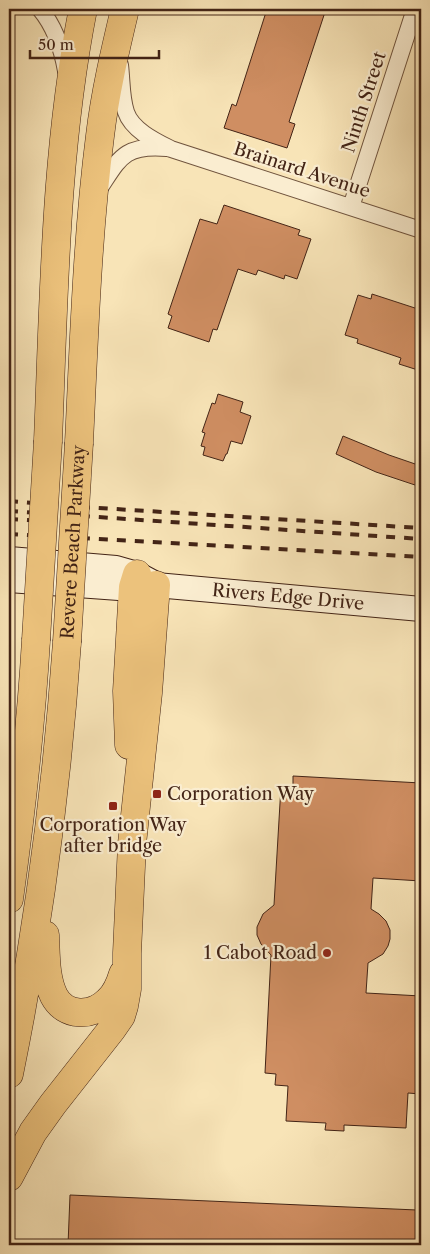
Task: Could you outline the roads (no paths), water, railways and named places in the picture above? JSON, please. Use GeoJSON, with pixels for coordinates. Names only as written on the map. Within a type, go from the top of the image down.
{"type":"FeatureCollection","features":[{"type":"Feature","properties":{"kind":"highway","name":"Revere Beach Parkway"},"geometry":{"type":"LineString","coordinates":[[9,898],[29,736],[36,640],[62,150],[68,98],[83,9]]}},
{"type":"Feature","properties":{"kind":"highway","name":"Revere Beach Parkway"},"geometry":{"type":"LineString","coordinates":[[9,1074],[28,977],[59,746],[68,642],[93,197],[102,120],[125,9]]}},
{"type":"Feature","properties":{"kind":"highway"},"geometry":{"type":"LineString","coordinates":[[9,1177],[33,1132],[118,1021],[125,1000],[132,844],[127,691],[142,582]]}},
{"type":"Feature","properties":{"kind":"highway"},"geometry":{"type":"LineString","coordinates":[[46,854],[46,959],[50,984],[55,998],[67,1009],[77,1013],[88,1012],[104,1004],[113,995],[119,984],[127,953]]}},
{"type":"Feature","properties":{"kind":"main road","name":"Rivers Edge Drive"},"geometry":{"type":"LineString","coordinates":[[9,559],[108,566],[123,569],[142,582]]}},
{"type":"Feature","properties":{"kind":"main road","name":"Rivers Edge Drive"},"geometry":{"type":"LineString","coordinates":[[9,580],[107,587],[142,582],[421,609]]}},
{"type":"Feature","properties":{"kind":"main road"},"geometry":{"type":"LineString","coordinates":[[9,833],[29,736]]}},
{"type":"Feature","properties":{"kind":"street"},"geometry":{"type":"LineString","coordinates":[[40,9],[56,33],[66,71],[68,98]]}},
{"type":"Feature","properties":{"kind":"street","name":"Ninth Street"},"geometry":{"type":"LineString","coordinates":[[351,207],[415,9]]}},
{"type":"Feature","properties":{"kind":"street","name":"Brainard Avenue"},"geometry":{"type":"LineString","coordinates":[[117,43],[125,111],[147,142],[421,230]]}},
{"type":"Feature","properties":{"kind":"street"},"geometry":{"type":"LineString","coordinates":[[93,197],[117,162],[128,152],[147,142]]}},
{"type":"Feature","properties":{"kind":"railway"},"geometry":{"type":"LineString","coordinates":[[9,501],[421,528]]}},
{"type":"Feature","properties":{"kind":"railway"},"geometry":{"type":"LineString","coordinates":[[9,511],[421,539]]}},
{"type":"Feature","properties":{"kind":"railway"},"geometry":{"type":"LineString","coordinates":[[9,519],[62,522]]}},
{"type":"Feature","properties":{"kind":"railway"},"geometry":{"type":"LineString","coordinates":[[9,534],[421,557]]}},
{"type":"Feature","properties":{"kind":"place","name":"Corporation Way"},"geometry":{"type":"Point","coordinates":[157,794]}},
{"type":"Feature","properties":{"kind":"place","name":"Corporation Way after bridge"},"geometry":{"type":"Point","coordinates":[113,806]}},
{"type":"Feature","properties":{"kind":"place","name":"1 Cabot Road"},"geometry":{"type":"Point","coordinates":[327,953]}}]}
